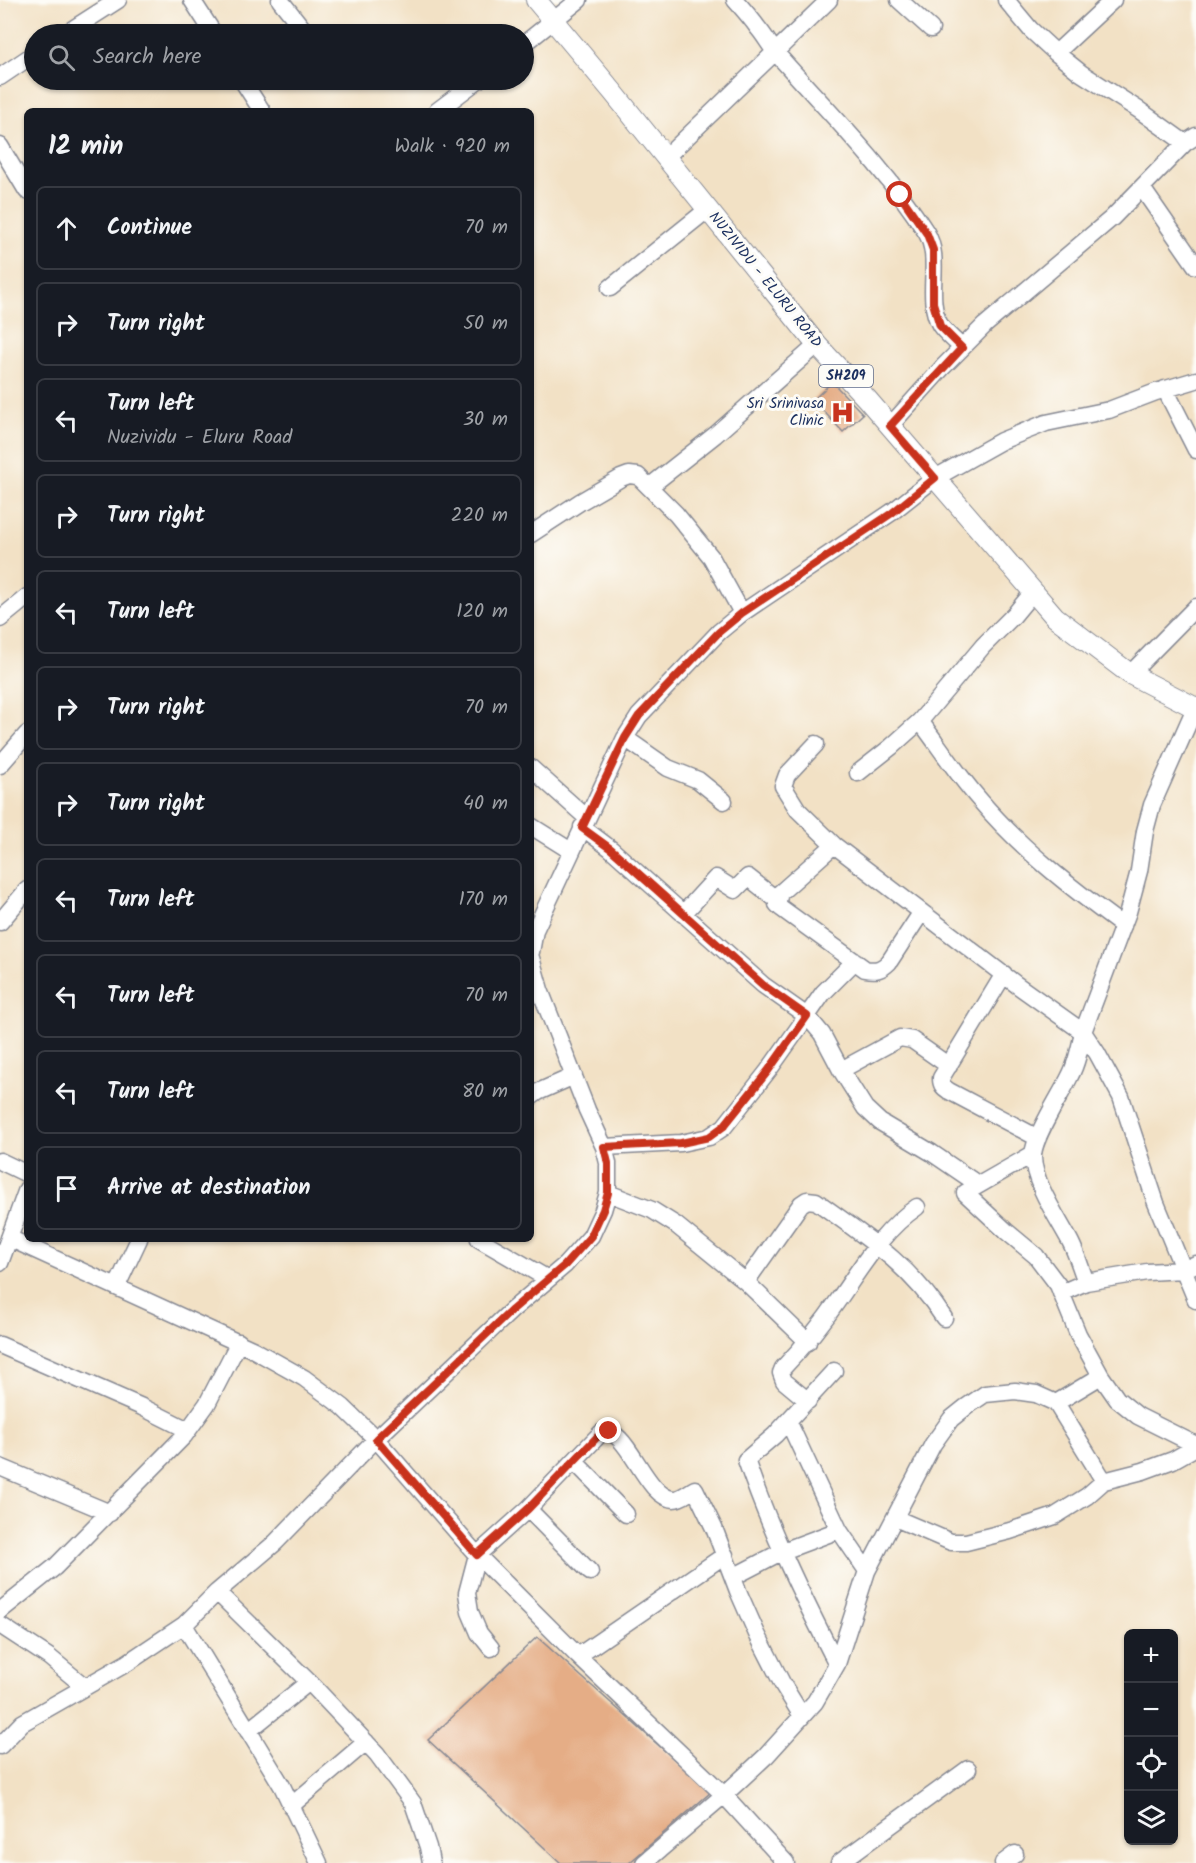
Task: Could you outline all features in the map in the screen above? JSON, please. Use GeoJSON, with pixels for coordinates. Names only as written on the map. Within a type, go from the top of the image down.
{"type":"FeatureCollection","features":[{"type":"Feature","properties":{"kind":"main road","name":"NUZIVIDU - ELURU ROAD"},"geometry":{"type":"LineString","coordinates":[[536,0],[817,345],[1055,617],[1130,674],[1195,708]]}},
{"type":"Feature","properties":{"kind":"street"},"geometry":{"type":"LineString","coordinates":[[81,24],[118,0]]}},
{"type":"Feature","properties":{"kind":"street"},"geometry":{"type":"LineString","coordinates":[[192,0],[208,24]]}},
{"type":"Feature","properties":{"kind":"street"},"geometry":{"type":"LineString","coordinates":[[280,0],[299,24]]}},
{"type":"Feature","properties":{"kind":"street"},"geometry":{"type":"LineString","coordinates":[[534,36],[579,0]]}},
{"type":"Feature","properties":{"kind":"street"},"geometry":{"type":"LineString","coordinates":[[735,0],[775,52],[843,125],[900,195],[927,234],[933,250],[933,303],[940,326],[962,348]]}},
{"type":"Feature","properties":{"kind":"street"},"geometry":{"type":"LineString","coordinates":[[664,158],[829,0]]}},
{"type":"Feature","properties":{"kind":"street"},"geometry":{"type":"LineString","coordinates":[[899,0],[931,29]]}},
{"type":"Feature","properties":{"kind":"street"},"geometry":{"type":"LineString","coordinates":[[890,426],[985,325],[1112,218],[1182,148],[1139,110],[1081,73],[1056,53],[1031,30],[1006,0]]}},
{"type":"Feature","properties":{"kind":"street"},"geometry":{"type":"LineString","coordinates":[[1056,53],[1113,0]]}},
{"type":"Feature","properties":{"kind":"street"},"geometry":{"type":"LineString","coordinates":[[0,77],[24,61]]}},
{"type":"Feature","properties":{"kind":"street"},"geometry":{"type":"LineString","coordinates":[[248,90],[260,108]]}},
{"type":"Feature","properties":{"kind":"street"},"geometry":{"type":"LineString","coordinates":[[441,108],[465,90]]}},
{"type":"Feature","properties":{"kind":"street"},"geometry":{"type":"LineString","coordinates":[[0,146],[24,186]]}},
{"type":"Feature","properties":{"kind":"street"},"geometry":{"type":"LineString","coordinates":[[1142,188],[1196,266]]}},
{"type":"Feature","properties":{"kind":"street"},"geometry":{"type":"LineString","coordinates":[[610,288],[707,210]]}},
{"type":"Feature","properties":{"kind":"street"},"geometry":{"type":"LineString","coordinates":[[649,487],[715,435],[817,345]]}},
{"type":"Feature","properties":{"kind":"street"},"geometry":{"type":"LineString","coordinates":[[534,936],[625,738],[639,716],[719,632],[742,613],[892,513],[935,478],[1001,441],[1046,423],[1109,410],[1196,380]]}},
{"type":"Feature","properties":{"kind":"street"},"geometry":{"type":"LineString","coordinates":[[1165,389],[1196,450]]}},
{"type":"Feature","properties":{"kind":"street"},"geometry":{"type":"LineString","coordinates":[[534,532],[621,478],[629,475],[638,476],[676,514],[711,557],[742,613]]}},
{"type":"Feature","properties":{"kind":"street"},"geometry":{"type":"LineString","coordinates":[[858,773],[920,721],[983,646],[1033,592]]}},
{"type":"Feature","properties":{"kind":"street"},"geometry":{"type":"LineString","coordinates":[[0,619],[24,601]]}},
{"type":"Feature","properties":{"kind":"street"},"geometry":{"type":"LineString","coordinates":[[1130,674],[1196,607]]}},
{"type":"Feature","properties":{"kind":"street"},"geometry":{"type":"LineString","coordinates":[[1195,708],[1152,805],[1145,831],[1139,871],[1123,926],[1083,1032],[1071,1075],[1036,1146],[965,1193],[1036,1256],[1058,1286],[1078,1334],[1101,1376],[1117,1399],[1138,1416],[1196,1446]]}},
{"type":"Feature","properties":{"kind":"street"},"geometry":{"type":"LineString","coordinates":[[920,721],[977,797],[1021,843],[1054,874],[1123,926]]}},
{"type":"Feature","properties":{"kind":"street"},"geometry":{"type":"LineString","coordinates":[[0,765],[24,737]]}},
{"type":"Feature","properties":{"kind":"street"},"geometry":{"type":"LineString","coordinates":[[625,738],[668,768],[698,780],[724,801]]}},
{"type":"Feature","properties":{"kind":"street"},"geometry":{"type":"LineString","coordinates":[[816,744],[787,775],[783,786],[798,810],[834,845],[921,913],[1083,1032],[1121,1097],[1156,1203],[1190,1267],[1196,1300]]}},
{"type":"Feature","properties":{"kind":"street"},"geometry":{"type":"LineString","coordinates":[[534,771],[611,849],[683,914],[763,985],[807,1016],[822,1034],[865,1108],[880,1122],[979,1185]]}},
{"type":"Feature","properties":{"kind":"street"},"geometry":{"type":"LineString","coordinates":[[534,828],[571,852]]}},
{"type":"Feature","properties":{"kind":"street"},"geometry":{"type":"LineString","coordinates":[[777,900],[780,893],[834,845]]}},
{"type":"Feature","properties":{"kind":"street"},"geometry":{"type":"LineString","coordinates":[[683,914],[716,878],[735,890],[748,877],[777,900],[781,908],[813,932],[865,969],[874,971],[882,969],[889,962],[921,913]]}},
{"type":"Feature","properties":{"kind":"street"},"geometry":{"type":"LineString","coordinates":[[0,922],[24,894]]}},
{"type":"Feature","properties":{"kind":"street"},"geometry":{"type":"LineString","coordinates":[[604,1147],[681,1143],[709,1137],[724,1126],[768,1071],[823,993],[855,961]]}},
{"type":"Feature","properties":{"kind":"street"},"geometry":{"type":"LineString","coordinates":[[0,1746],[22,1723],[128,1663],[184,1625],[218,1592],[276,1544],[376,1439],[512,1310],[565,1265],[591,1236],[608,1193],[608,1163],[604,1147],[540,990],[534,969]]}},
{"type":"Feature","properties":{"kind":"street"},"geometry":{"type":"LineString","coordinates":[[1004,974],[941,1078],[943,1087],[1036,1146]]}},
{"type":"Feature","properties":{"kind":"street"},"geometry":{"type":"LineString","coordinates":[[841,1070],[900,1038],[912,1040],[950,1066]]}},
{"type":"Feature","properties":{"kind":"street"},"geometry":{"type":"LineString","coordinates":[[534,1095],[574,1076]]}},
{"type":"Feature","properties":{"kind":"street"},"geometry":{"type":"LineString","coordinates":[[1036,1146],[1041,1185],[1072,1245],[1086,1282]]}},
{"type":"Feature","properties":{"kind":"street"},"geometry":{"type":"LineString","coordinates":[[0,1161],[24,1173]]}},
{"type":"Feature","properties":{"kind":"street"},"geometry":{"type":"LineString","coordinates":[[608,1193],[652,1210],[676,1225],[746,1282],[808,1342]]}},
{"type":"Feature","properties":{"kind":"street"},"geometry":{"type":"LineString","coordinates":[[0,1263],[24,1196]]}},
{"type":"Feature","properties":{"kind":"street"},"geometry":{"type":"LineString","coordinates":[[746,1282],[801,1204],[807,1200],[816,1201],[877,1244],[904,1268],[932,1298],[944,1318]]}},
{"type":"Feature","properties":{"kind":"street"},"geometry":{"type":"LineString","coordinates":[[807,1401],[784,1381],[781,1373],[783,1368],[808,1342],[877,1244],[904,1216],[917,1207]]}},
{"type":"Feature","properties":{"kind":"street"},"geometry":{"type":"LineString","coordinates":[[9,1238],[239,1342],[304,1378],[343,1407],[376,1439],[477,1555],[724,1795],[786,1863]]}},
{"type":"Feature","properties":{"kind":"street"},"geometry":{"type":"LineString","coordinates":[[117,1286],[138,1242]]}},
{"type":"Feature","properties":{"kind":"street"},"geometry":{"type":"LineString","coordinates":[[484,1242],[548,1279]]}},
{"type":"Feature","properties":{"kind":"street"},"geometry":{"type":"LineString","coordinates":[[1061,1293],[1086,1282],[1190,1267]]}},
{"type":"Feature","properties":{"kind":"street"},"geometry":{"type":"LineString","coordinates":[[0,1611],[55,1567],[110,1513],[188,1430],[207,1404],[239,1342]]}},
{"type":"Feature","properties":{"kind":"street"},"geometry":{"type":"LineString","coordinates":[[0,1345],[142,1407],[188,1430]]}},
{"type":"Feature","properties":{"kind":"street"},"geometry":{"type":"LineString","coordinates":[[834,1371],[775,1436],[746,1460],[755,1487],[783,1551],[837,1664]]}},
{"type":"Feature","properties":{"kind":"street"},"geometry":{"type":"LineString","coordinates":[[1056,1403],[1101,1376]]}},
{"type":"Feature","properties":{"kind":"street"},"geometry":{"type":"LineString","coordinates":[[644,1863],[766,1756],[815,1702],[837,1664],[867,1572],[933,1444],[951,1419],[985,1394],[1015,1391],[1036,1394],[1056,1403],[1104,1481]]}},
{"type":"Feature","properties":{"kind":"street"},"geometry":{"type":"LineString","coordinates":[[788,1421],[839,1530],[867,1572]]}},
{"type":"Feature","properties":{"kind":"street"},"geometry":{"type":"LineString","coordinates":[[491,1648],[479,1633],[470,1612],[467,1593],[477,1555],[528,1509],[601,1433],[609,1431],[627,1449],[655,1490],[664,1497],[676,1499],[695,1489],[726,1555],[757,1634],[802,1716]]}},
{"type":"Feature","properties":{"kind":"street"},"geometry":{"type":"LineString","coordinates":[[895,1518],[951,1542],[966,1542],[1010,1531],[1054,1516],[1087,1496],[1104,1481],[1173,1460],[1196,1446]]}},
{"type":"Feature","properties":{"kind":"street"},"geometry":{"type":"LineString","coordinates":[[574,1461],[626,1514]]}},
{"type":"Feature","properties":{"kind":"street"},"geometry":{"type":"LineString","coordinates":[[0,1467],[110,1513]]}},
{"type":"Feature","properties":{"kind":"street"},"geometry":{"type":"LineString","coordinates":[[528,1509],[590,1572]]}},
{"type":"Feature","properties":{"kind":"street"},"geometry":{"type":"LineString","coordinates":[[733,1577],[783,1551],[839,1530]]}},
{"type":"Feature","properties":{"kind":"street"},"geometry":{"type":"LineString","coordinates":[[579,1656],[726,1555]]}},
{"type":"Feature","properties":{"kind":"street"},"geometry":{"type":"LineString","coordinates":[[218,1592],[377,1754],[413,1803],[431,1863]]}},
{"type":"Feature","properties":{"kind":"street"},"geometry":{"type":"LineString","coordinates":[[0,1625],[49,1657],[85,1687]]}},
{"type":"Feature","properties":{"kind":"street"},"geometry":{"type":"LineString","coordinates":[[184,1625],[292,1805],[319,1863]]}},
{"type":"Feature","properties":{"kind":"street"},"geometry":{"type":"LineString","coordinates":[[248,1731],[309,1683]]}},
{"type":"Feature","properties":{"kind":"street"},"geometry":{"type":"LineString","coordinates":[[292,1805],[366,1742]]}},
{"type":"Feature","properties":{"kind":"street"},"geometry":{"type":"LineString","coordinates":[[839,1863],[968,1769]]}},
{"type":"Feature","properties":{"kind":"building"},"geometry":{"type":"Polygon","coordinates":[[[832,382],[863,414],[843,432],[813,400],[832,382]]]}},
{"type":"Feature","properties":{"kind":"building"},"geometry":{"type":"Polygon","coordinates":[[[537,1637],[711,1792],[629,1863],[561,1863],[428,1740],[537,1637]]]}},
{"type":"Feature","properties":{"kind":"place","name":"Sri Srinivasa Clinic"},"geometry":{"type":"Point","coordinates":[842,413]}},
{"type":"Feature","properties":{"kind":"route"},"geometry":{"type":"LineString","coordinates":[[609,1431],[601,1433],[528,1509],[477,1555],[376,1439],[512,1310],[565,1265],[591,1236],[608,1193],[608,1163],[604,1147],[681,1143],[709,1137],[724,1126],[768,1071],[807,1016],[763,985],[611,849],[582,828],[625,738],[639,716],[719,632],[742,613],[892,513],[935,478],[890,426],[962,348],[940,326],[933,303],[933,250],[927,234],[900,195]]}}]}
